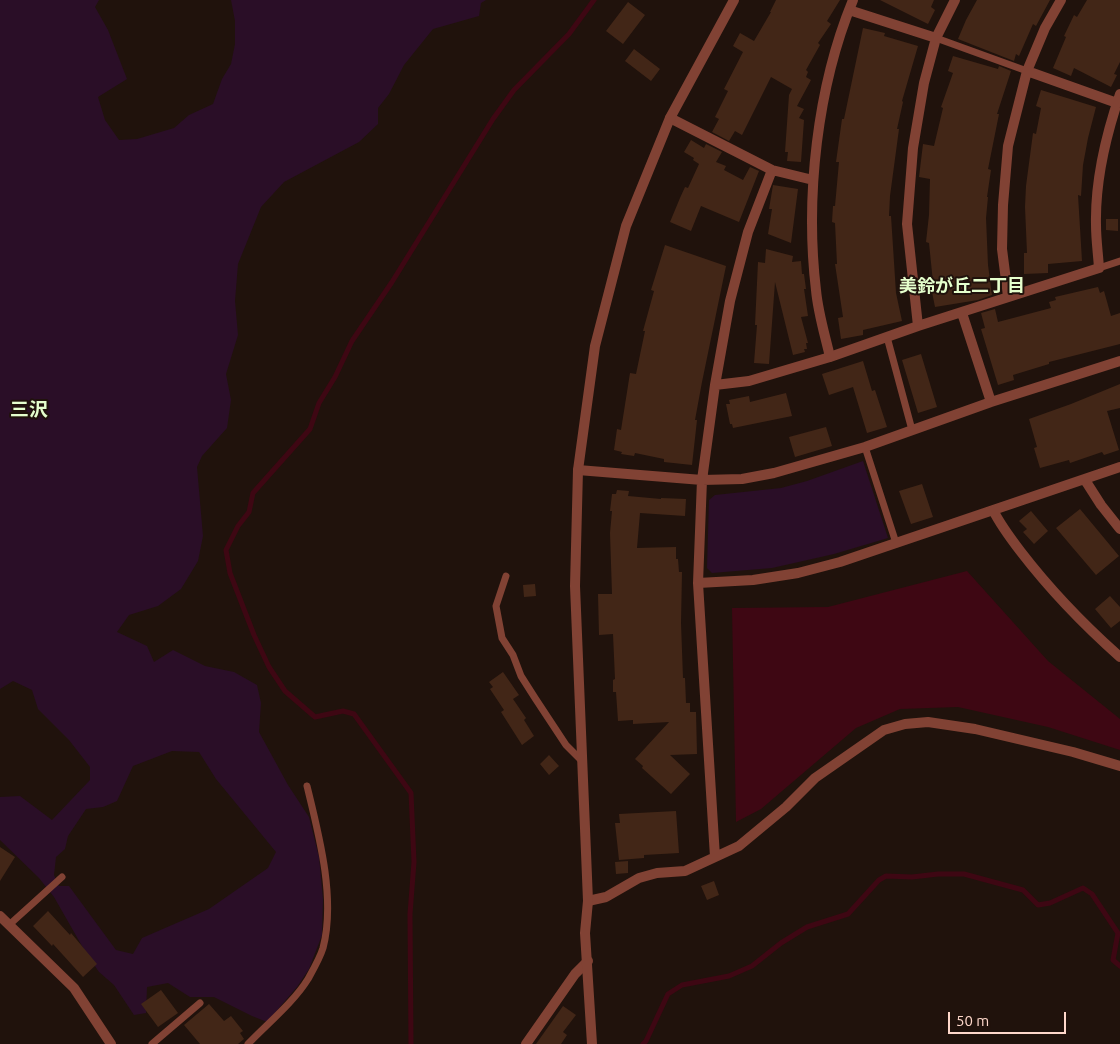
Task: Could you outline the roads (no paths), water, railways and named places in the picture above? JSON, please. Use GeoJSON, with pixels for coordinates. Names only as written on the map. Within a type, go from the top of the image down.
{"type":"FeatureCollection","features":[{"type":"Feature","properties":{"kind":"street"},"geometry":{"type":"LineString","coordinates":[[592,1044],[585,933],[588,901],[575,586],[578,470],[595,346],[626,226],[670,118],[734,0]]}},
{"type":"Feature","properties":{"kind":"street"},"geometry":{"type":"LineString","coordinates":[[918,326],[907,224],[913,148],[924,83],[936,38],[955,0]]}},
{"type":"Feature","properties":{"kind":"street"},"geometry":{"type":"LineString","coordinates":[[1008,296],[1002,249],[1003,205],[1008,146],[1027,71],[1045,28],[1061,0]]}},
{"type":"Feature","properties":{"kind":"street"},"geometry":{"type":"LineString","coordinates":[[830,357],[816,291],[812,230],[813,180],[824,102],[835,50],[851,5],[936,38]]}},
{"type":"Feature","properties":{"kind":"street"},"geometry":{"type":"LineString","coordinates":[[715,385],[749,381],[830,357],[1008,296],[1099,268],[1096,223],[1099,180],[1106,140],[1118,99],[1027,71]]}},
{"type":"Feature","properties":{"kind":"street"},"geometry":{"type":"LineString","coordinates":[[670,118],[772,170],[813,180]]}},
{"type":"Feature","properties":{"kind":"street"},"geometry":{"type":"LineString","coordinates":[[714,858],[698,583],[702,480],[715,385],[732,292],[748,232],[772,170]]}},
{"type":"Feature","properties":{"kind":"street"},"geometry":{"type":"LineString","coordinates":[[962,313],[991,402]]}},
{"type":"Feature","properties":{"kind":"street"},"geometry":{"type":"LineString","coordinates":[[578,470],[702,480],[742,479],[774,473],[865,446],[991,402],[1120,361]]}},
{"type":"Feature","properties":{"kind":"street"},"geometry":{"type":"LineString","coordinates":[[698,583],[753,580],[798,573],[840,562],[1120,467]]}},
{"type":"Feature","properties":{"kind":"street"},"geometry":{"type":"LineString","coordinates":[[1085,480],[1101,505],[1120,529]]}},
{"type":"Feature","properties":{"kind":"street"},"geometry":{"type":"LineString","coordinates":[[994,510],[1000,524],[1036,571],[1084,625],[1120,657]]}},
{"type":"Feature","properties":{"kind":"street"},"geometry":{"type":"LineString","coordinates":[[588,901],[606,897],[639,878],[657,873],[685,871],[739,846],[786,807],[815,778],[884,730],[904,724],[928,722],[975,729],[1073,752],[1120,766]]}},
{"type":"Feature","properties":{"kind":"street"},"geometry":{"type":"LineString","coordinates":[[0,916],[74,988],[111,1044]]}},
{"type":"Feature","properties":{"kind":"street"},"geometry":{"type":"LineString","coordinates":[[526,1044],[575,974],[588,961]]}},
{"type":"Feature","properties":{"kind":"lane"},"geometry":{"type":"LineString","coordinates":[[936,38],[1027,71]]}},
{"type":"Feature","properties":{"kind":"lane"},"geometry":{"type":"LineString","coordinates":[[1099,268],[1120,261]]}},
{"type":"Feature","properties":{"kind":"lane"},"geometry":{"type":"LineString","coordinates":[[887,337],[912,430]]}},
{"type":"Feature","properties":{"kind":"lane"},"geometry":{"type":"LineString","coordinates":[[865,446],[896,543]]}},
{"type":"Feature","properties":{"kind":"lane"},"geometry":{"type":"LineString","coordinates":[[506,576],[496,606],[502,638],[513,655],[521,676],[534,698],[566,745],[582,761]]}},
{"type":"Feature","properties":{"kind":"lane"},"geometry":{"type":"LineString","coordinates":[[248,1044],[307,981],[322,950],[328,914],[318,829],[307,786]]}},
{"type":"Feature","properties":{"kind":"lane"},"geometry":{"type":"LineString","coordinates":[[9,924],[62,877]]}},
{"type":"Feature","properties":{"kind":"lane"},"geometry":{"type":"LineString","coordinates":[[152,1044],[200,1004]]}},
{"type":"Feature","properties":{"kind":"waterway"},"geometry":{"type":"LineString","coordinates":[[411,1044],[410,914],[414,862],[411,793],[354,714],[343,711],[315,717],[285,691],[269,667],[254,635],[230,573],[226,550],[238,526],[249,512],[253,493],[310,429],[319,403],[335,377],[352,341],[392,282],[493,119],[514,90],[569,34],[594,0]]}},
{"type":"Feature","properties":{"kind":"waterway"},"geometry":{"type":"LineString","coordinates":[[643,1044],[668,994],[682,985],[729,976],[752,966],[781,943],[807,927],[848,914],[879,880],[886,876],[912,877],[964,874],[1023,890],[1038,905],[1050,903],[1083,888],[1092,894],[1118,933],[1113,960],[1120,966]]}},
{"type":"Feature","properties":{"kind":"district","name":"美鈴が丘二丁目"},"geometry":{"type":"Point","coordinates":[962,286]}},
{"type":"Feature","properties":{"kind":"district","name":"三沢"},"geometry":{"type":"Point","coordinates":[29,410]}}]}
